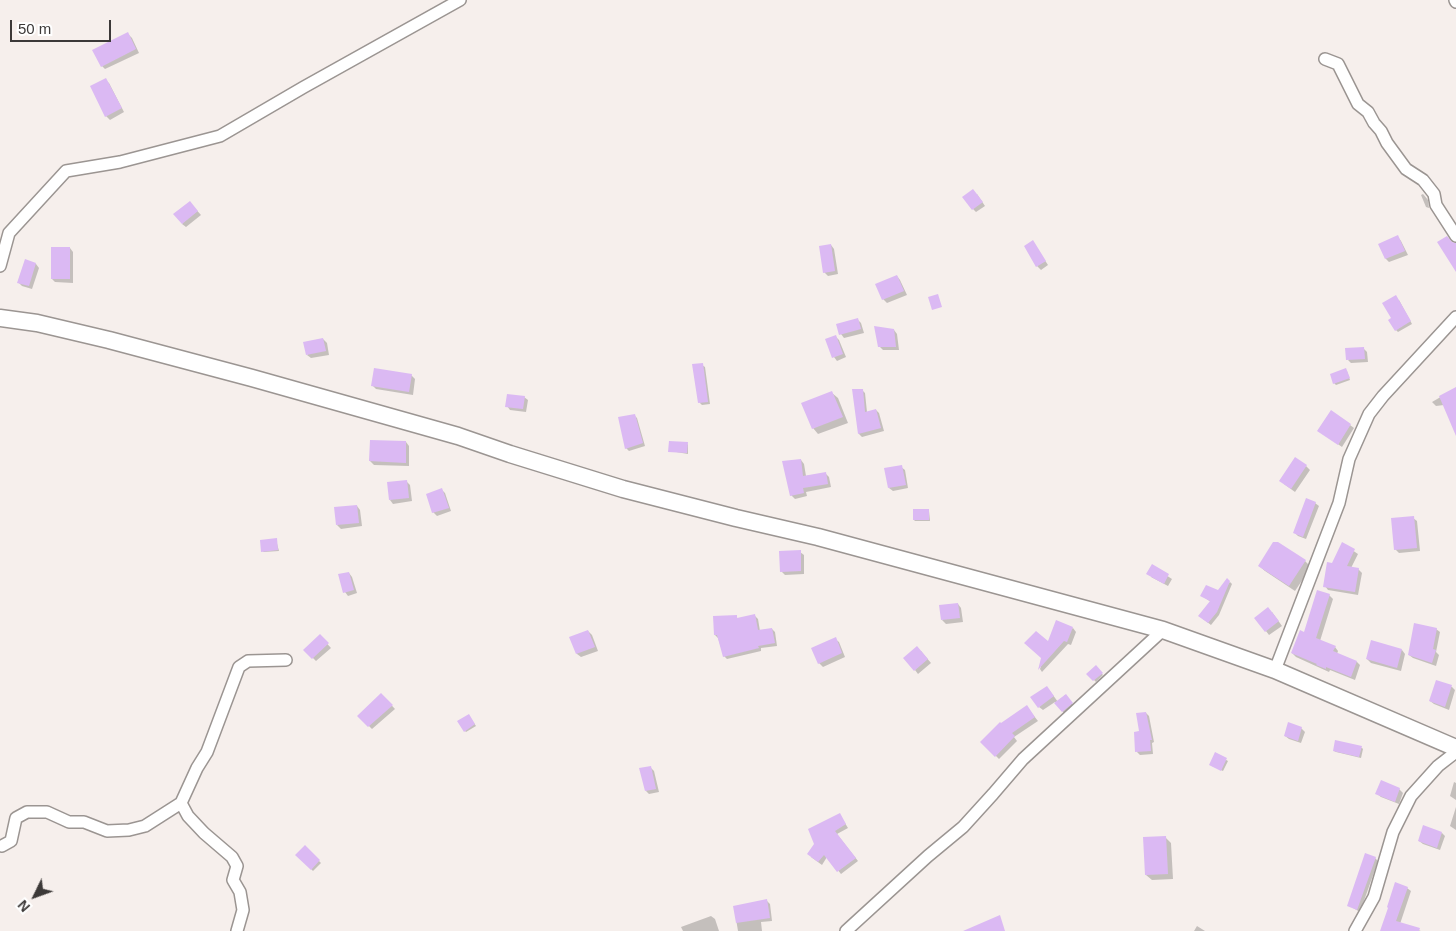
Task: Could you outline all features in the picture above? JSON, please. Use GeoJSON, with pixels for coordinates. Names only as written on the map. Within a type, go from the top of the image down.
{"type":"FeatureCollection","features":[{"type":"Feature","properties":{"kind":"street"},"geometry":{"type":"LineString","coordinates":[[0,266],[9,233],[66,171],[120,162],[220,136],[460,0]]}},
{"type":"Feature","properties":{"kind":"street"},"geometry":{"type":"LineString","coordinates":[[1325,59],[1338,64],[1358,104],[1368,112],[1374,124],[1381,131],[1387,143],[1406,168],[1424,180],[1434,194],[1436,204],[1456,236]]}},
{"type":"Feature","properties":{"kind":"street"},"geometry":{"type":"LineString","coordinates":[[1275,670],[1339,503],[1349,459],[1369,414],[1383,396],[1456,317]]}},
{"type":"Feature","properties":{"kind":"street"},"geometry":{"type":"LineString","coordinates":[[0,318],[109,340],[252,378],[458,436],[624,489],[818,537],[1163,630],[1275,670],[1456,750],[1438,766],[1411,796],[1393,832],[1374,897],[1355,931]]}},
{"type":"Feature","properties":{"kind":"street"},"geometry":{"type":"LineString","coordinates":[[846,931],[928,856],[963,827],[1023,759],[1163,630]]}},
{"type":"Feature","properties":{"kind":"street"},"geometry":{"type":"LineString","coordinates":[[2,846],[11,842],[16,818],[27,812],[47,812],[69,822],[84,822],[107,830],[129,830],[145,826],[181,803],[197,768],[207,752],[239,667],[248,661],[286,660]]}},
{"type":"Feature","properties":{"kind":"street"},"geometry":{"type":"LineString","coordinates":[[181,803],[188,816],[204,833],[232,857],[237,866],[233,880],[240,892],[243,910],[237,931]]}},
{"type":"Feature","properties":{"kind":"building"},"geometry":{"type":"Polygon","coordinates":[[[128,32],[136,49],[101,67],[92,50],[128,32]]]}},
{"type":"Feature","properties":{"kind":"building"},"geometry":{"type":"Polygon","coordinates":[[[106,78],[122,108],[105,117],[90,86],[106,78]]]}},
{"type":"Feature","properties":{"kind":"building"},"geometry":{"type":"Polygon","coordinates":[[[973,189],[983,202],[972,210],[962,197],[973,189]]]}},
{"type":"Feature","properties":{"kind":"building"},"geometry":{"type":"Polygon","coordinates":[[[190,201],[198,211],[182,224],[173,214],[190,201]]]}},
{"type":"Feature","properties":{"kind":"building"},"geometry":{"type":"Polygon","coordinates":[[[1398,235],[1405,251],[1385,259],[1378,244],[1398,235]]]}},
{"type":"Feature","properties":{"kind":"building"},"geometry":{"type":"Polygon","coordinates":[[[1447,236],[1452,242],[1456,243],[1456,272],[1437,242],[1447,236]]]}},
{"type":"Feature","properties":{"kind":"building"},"geometry":{"type":"Polygon","coordinates":[[[1033,240],[1046,261],[1036,267],[1024,246],[1033,240]]]}},
{"type":"Feature","properties":{"kind":"building"},"geometry":{"type":"Polygon","coordinates":[[[831,244],[835,271],[823,273],[819,246],[831,244]]]}},
{"type":"Feature","properties":{"kind":"building"},"geometry":{"type":"Polygon","coordinates":[[[51,247],[70,247],[70,279],[51,279],[51,247]]]}},
{"type":"Feature","properties":{"kind":"building"},"geometry":{"type":"Polygon","coordinates":[[[25,259],[36,263],[29,286],[17,283],[25,259]]]}},
{"type":"Feature","properties":{"kind":"building"},"geometry":{"type":"Polygon","coordinates":[[[897,275],[904,291],[882,300],[875,284],[897,275]]]}},
{"type":"Feature","properties":{"kind":"building"},"geometry":{"type":"Polygon","coordinates":[[[938,294],[942,307],[932,310],[928,297],[938,294]]]}},
{"type":"Feature","properties":{"kind":"building"},"geometry":{"type":"Polygon","coordinates":[[[1396,295],[1411,321],[1395,331],[1388,320],[1391,318],[1382,303],[1396,295]]]}},
{"type":"Feature","properties":{"kind":"building"},"geometry":{"type":"Polygon","coordinates":[[[858,318],[861,329],[839,335],[836,324],[858,318]]]}},
{"type":"Feature","properties":{"kind":"building"},"geometry":{"type":"Polygon","coordinates":[[[874,326],[894,329],[896,347],[878,347],[874,326]]]}},
{"type":"Feature","properties":{"kind":"building"},"geometry":{"type":"Polygon","coordinates":[[[836,335],[843,354],[832,358],[825,339],[836,335]]]}},
{"type":"Feature","properties":{"kind":"building"},"geometry":{"type":"Polygon","coordinates":[[[323,338],[326,351],[306,355],[303,342],[323,338]]]}},
{"type":"Feature","properties":{"kind":"building"},"geometry":{"type":"Polygon","coordinates":[[[1364,347],[1365,359],[1346,360],[1345,348],[1364,347]]]}},
{"type":"Feature","properties":{"kind":"building"},"geometry":{"type":"Polygon","coordinates":[[[703,363],[708,402],[698,403],[692,364],[703,363]]]}},
{"type":"Feature","properties":{"kind":"building"},"geometry":{"type":"Polygon","coordinates":[[[374,368],[412,374],[409,392],[371,386],[374,368]]]}},
{"type":"Feature","properties":{"kind":"building"},"geometry":{"type":"Polygon","coordinates":[[[1346,368],[1350,378],[1333,384],[1330,374],[1346,368]]]}},
{"type":"Feature","properties":{"kind":"building"},"geometry":{"type":"Polygon","coordinates":[[[1456,387],[1456,436],[1439,396],[1456,387]]]}},
{"type":"Feature","properties":{"kind":"building"},"geometry":{"type":"Polygon","coordinates":[[[852,389],[863,389],[865,412],[876,409],[881,428],[858,434],[852,389]]]}},
{"type":"Feature","properties":{"kind":"building"},"geometry":{"type":"Polygon","coordinates":[[[832,391],[843,417],[812,429],[801,403],[832,391]]]}},
{"type":"Feature","properties":{"kind":"building"},"geometry":{"type":"Polygon","coordinates":[[[507,394],[525,396],[523,409],[505,407],[507,394]]]}},
{"type":"Feature","properties":{"kind":"building"},"geometry":{"type":"Polygon","coordinates":[[[1331,410],[1351,424],[1338,445],[1317,431],[1331,410]]]}},
{"type":"Feature","properties":{"kind":"building"},"geometry":{"type":"Polygon","coordinates":[[[635,414],[643,443],[625,449],[618,417],[635,414]]]}},
{"type":"Feature","properties":{"kind":"building"},"geometry":{"type":"Polygon","coordinates":[[[370,440],[406,441],[406,463],[369,461],[370,440]]]}},
{"type":"Feature","properties":{"kind":"building"},"geometry":{"type":"Polygon","coordinates":[[[669,441],[688,442],[687,453],[668,452],[669,441]]]}},
{"type":"Feature","properties":{"kind":"building"},"geometry":{"type":"Polygon","coordinates":[[[1295,457],[1307,465],[1291,489],[1279,481],[1295,457]]]}},
{"type":"Feature","properties":{"kind":"building"},"geometry":{"type":"Polygon","coordinates":[[[801,459],[803,476],[826,472],[828,484],[803,488],[804,493],[790,496],[782,461],[801,459]]]}},
{"type":"Feature","properties":{"kind":"building"},"geometry":{"type":"Polygon","coordinates":[[[902,465],[906,485],[888,488],[884,468],[902,465]]]}},
{"type":"Feature","properties":{"kind":"building"},"geometry":{"type":"Polygon","coordinates":[[[407,480],[409,498],[389,500],[387,482],[407,480]]]}},
{"type":"Feature","properties":{"kind":"building"},"geometry":{"type":"Polygon","coordinates":[[[442,488],[449,508],[432,513],[426,494],[442,488]]]}},
{"type":"Feature","properties":{"kind":"building"},"geometry":{"type":"Polygon","coordinates":[[[1306,498],[1316,502],[1303,537],[1293,533],[1306,498]]]}},
{"type":"Feature","properties":{"kind":"building"},"geometry":{"type":"Polygon","coordinates":[[[357,505],[359,523],[336,525],[334,507],[357,505]]]}},
{"type":"Feature","properties":{"kind":"building"},"geometry":{"type":"Polygon","coordinates":[[[913,509],[929,509],[929,520],[913,520],[913,509]]]}},
{"type":"Feature","properties":{"kind":"building"},"geometry":{"type":"Polygon","coordinates":[[[1414,516],[1417,548],[1394,550],[1391,518],[1414,516]]]}},
{"type":"Feature","properties":{"kind":"building"},"geometry":{"type":"Polygon","coordinates":[[[277,538],[278,550],[261,552],[260,540],[277,538]]]}},
{"type":"Feature","properties":{"kind":"building"},"geometry":{"type":"Polygon","coordinates":[[[1273,542],[1278,542],[1306,560],[1289,586],[1258,566],[1273,542]]]}},
{"type":"Feature","properties":{"kind":"building"},"geometry":{"type":"Polygon","coordinates":[[[1342,542],[1355,549],[1347,566],[1359,568],[1355,592],[1323,587],[1327,562],[1332,563],[1342,542]]]}},
{"type":"Feature","properties":{"kind":"building"},"geometry":{"type":"Polygon","coordinates":[[[801,550],[801,571],[780,572],[779,551],[801,550]]]}},
{"type":"Feature","properties":{"kind":"building"},"geometry":{"type":"Polygon","coordinates":[[[1152,564],[1169,574],[1164,584],[1146,574],[1152,564]]]}},
{"type":"Feature","properties":{"kind":"building"},"geometry":{"type":"Polygon","coordinates":[[[349,572],[354,590],[343,593],[338,574],[349,572]]]}},
{"type":"Feature","properties":{"kind":"building"},"geometry":{"type":"Polygon","coordinates":[[[1227,578],[1230,581],[1217,612],[1208,623],[1198,616],[1210,601],[1200,596],[1206,585],[1218,590],[1227,578]]]}},
{"type":"Feature","properties":{"kind":"building"},"geometry":{"type":"Polygon","coordinates":[[[1317,590],[1330,594],[1316,638],[1336,646],[1333,651],[1357,661],[1351,677],[1316,665],[1291,653],[1300,630],[1304,632],[1317,590]]]}},
{"type":"Feature","properties":{"kind":"building"},"geometry":{"type":"Polygon","coordinates":[[[958,603],[960,618],[941,620],[939,605],[958,603]]]}},
{"type":"Feature","properties":{"kind":"building"},"geometry":{"type":"Polygon","coordinates":[[[1268,607],[1279,621],[1265,632],[1254,618],[1268,607]]]}},
{"type":"Feature","properties":{"kind":"building"},"geometry":{"type":"Polygon","coordinates":[[[755,614],[758,630],[772,628],[775,643],[758,646],[759,648],[723,657],[717,635],[714,635],[713,616],[737,615],[737,618],[755,614]]]}},
{"type":"Feature","properties":{"kind":"building"},"geometry":{"type":"Polygon","coordinates":[[[1056,620],[1073,627],[1067,642],[1064,641],[1038,670],[1041,658],[1024,643],[1036,631],[1048,641],[1056,620]]]}},
{"type":"Feature","properties":{"kind":"building"},"geometry":{"type":"Polygon","coordinates":[[[1414,623],[1437,628],[1433,649],[1436,650],[1432,663],[1408,655],[1414,623]]]}},
{"type":"Feature","properties":{"kind":"building"},"geometry":{"type":"Polygon","coordinates":[[[588,630],[595,647],[576,654],[569,637],[588,630]]]}},
{"type":"Feature","properties":{"kind":"building"},"geometry":{"type":"Polygon","coordinates":[[[320,634],[329,643],[312,659],[303,650],[320,634]]]}},
{"type":"Feature","properties":{"kind":"building"},"geometry":{"type":"Polygon","coordinates":[[[836,637],[842,653],[818,664],[811,648],[836,637]]]}},
{"type":"Feature","properties":{"kind":"building"},"geometry":{"type":"Polygon","coordinates":[[[1371,640],[1402,649],[1397,668],[1366,659],[1371,640]]]}},
{"type":"Feature","properties":{"kind":"building"},"geometry":{"type":"Polygon","coordinates":[[[917,646],[928,659],[914,671],[903,658],[917,646]]]}},
{"type":"Feature","properties":{"kind":"building"},"geometry":{"type":"Polygon","coordinates":[[[1096,665],[1103,673],[1093,681],[1086,674],[1096,665]]]}},
{"type":"Feature","properties":{"kind":"building"},"geometry":{"type":"Polygon","coordinates":[[[1436,680],[1452,685],[1445,707],[1429,701],[1436,680]]]}},
{"type":"Feature","properties":{"kind":"building"},"geometry":{"type":"Polygon","coordinates":[[[1047,686],[1054,696],[1038,708],[1030,697],[1047,686]]]}},
{"type":"Feature","properties":{"kind":"building"},"geometry":{"type":"Polygon","coordinates":[[[381,693],[393,705],[368,727],[357,716],[381,693]]]}},
{"type":"Feature","properties":{"kind":"building"},"geometry":{"type":"Polygon","coordinates":[[[1066,694],[1073,703],[1062,712],[1054,703],[1066,694]]]}},
{"type":"Feature","properties":{"kind":"building"},"geometry":{"type":"Polygon","coordinates":[[[1027,705],[1035,717],[1012,733],[1015,736],[995,757],[980,742],[1000,722],[1027,705]]]}},
{"type":"Feature","properties":{"kind":"building"},"geometry":{"type":"Polygon","coordinates":[[[1146,712],[1152,740],[1150,740],[1151,751],[1135,752],[1134,732],[1139,731],[1136,713],[1146,712]]]}},
{"type":"Feature","properties":{"kind":"building"},"geometry":{"type":"Polygon","coordinates":[[[469,714],[475,724],[464,732],[457,721],[469,714]]]}},
{"type":"Feature","properties":{"kind":"building"},"geometry":{"type":"Polygon","coordinates":[[[1288,722],[1302,727],[1298,741],[1284,736],[1288,722]]]}},
{"type":"Feature","properties":{"kind":"building"},"geometry":{"type":"Polygon","coordinates":[[[1335,740],[1362,746],[1359,757],[1333,751],[1335,740]]]}},
{"type":"Feature","properties":{"kind":"building"},"geometry":{"type":"Polygon","coordinates":[[[1215,752],[1227,758],[1221,771],[1209,765],[1215,752]]]}},
{"type":"Feature","properties":{"kind":"building"},"geometry":{"type":"Polygon","coordinates":[[[651,766],[656,789],[645,791],[639,768],[651,766]]]}},
{"type":"Feature","properties":{"kind":"building"},"geometry":{"type":"Polygon","coordinates":[[[1381,780],[1400,788],[1395,802],[1375,794],[1381,780]]]}},
{"type":"Feature","properties":{"kind":"building"},"geometry":{"type":"Polygon","coordinates":[[[840,813],[846,824],[835,831],[856,858],[837,872],[824,855],[818,862],[807,854],[814,844],[808,829],[840,813]]]}},
{"type":"Feature","properties":{"kind":"building"},"geometry":{"type":"Polygon","coordinates":[[[1423,825],[1442,832],[1437,848],[1418,841],[1423,825]]]}},
{"type":"Feature","properties":{"kind":"building"},"geometry":{"type":"Polygon","coordinates":[[[1166,836],[1168,874],[1145,875],[1143,837],[1166,836]]]}},
{"type":"Feature","properties":{"kind":"building"},"geometry":{"type":"Polygon","coordinates":[[[305,845],[320,860],[311,870],[295,855],[305,845]]]}},
{"type":"Feature","properties":{"kind":"building"},"geometry":{"type":"Polygon","coordinates":[[[1365,853],[1376,857],[1357,910],[1347,906],[1365,853]]]}},
{"type":"Feature","properties":{"kind":"building"},"geometry":{"type":"Polygon","coordinates":[[[1395,882],[1408,887],[1396,921],[1420,928],[1419,931],[1380,931],[1395,882]]]}},
{"type":"Feature","properties":{"kind":"building"},"geometry":{"type":"Polygon","coordinates":[[[767,899],[770,918],[736,923],[733,906],[767,899]]]}},
{"type":"Feature","properties":{"kind":"building"},"geometry":{"type":"Polygon","coordinates":[[[1000,915],[1005,931],[963,931],[1000,915]]]}}]}
